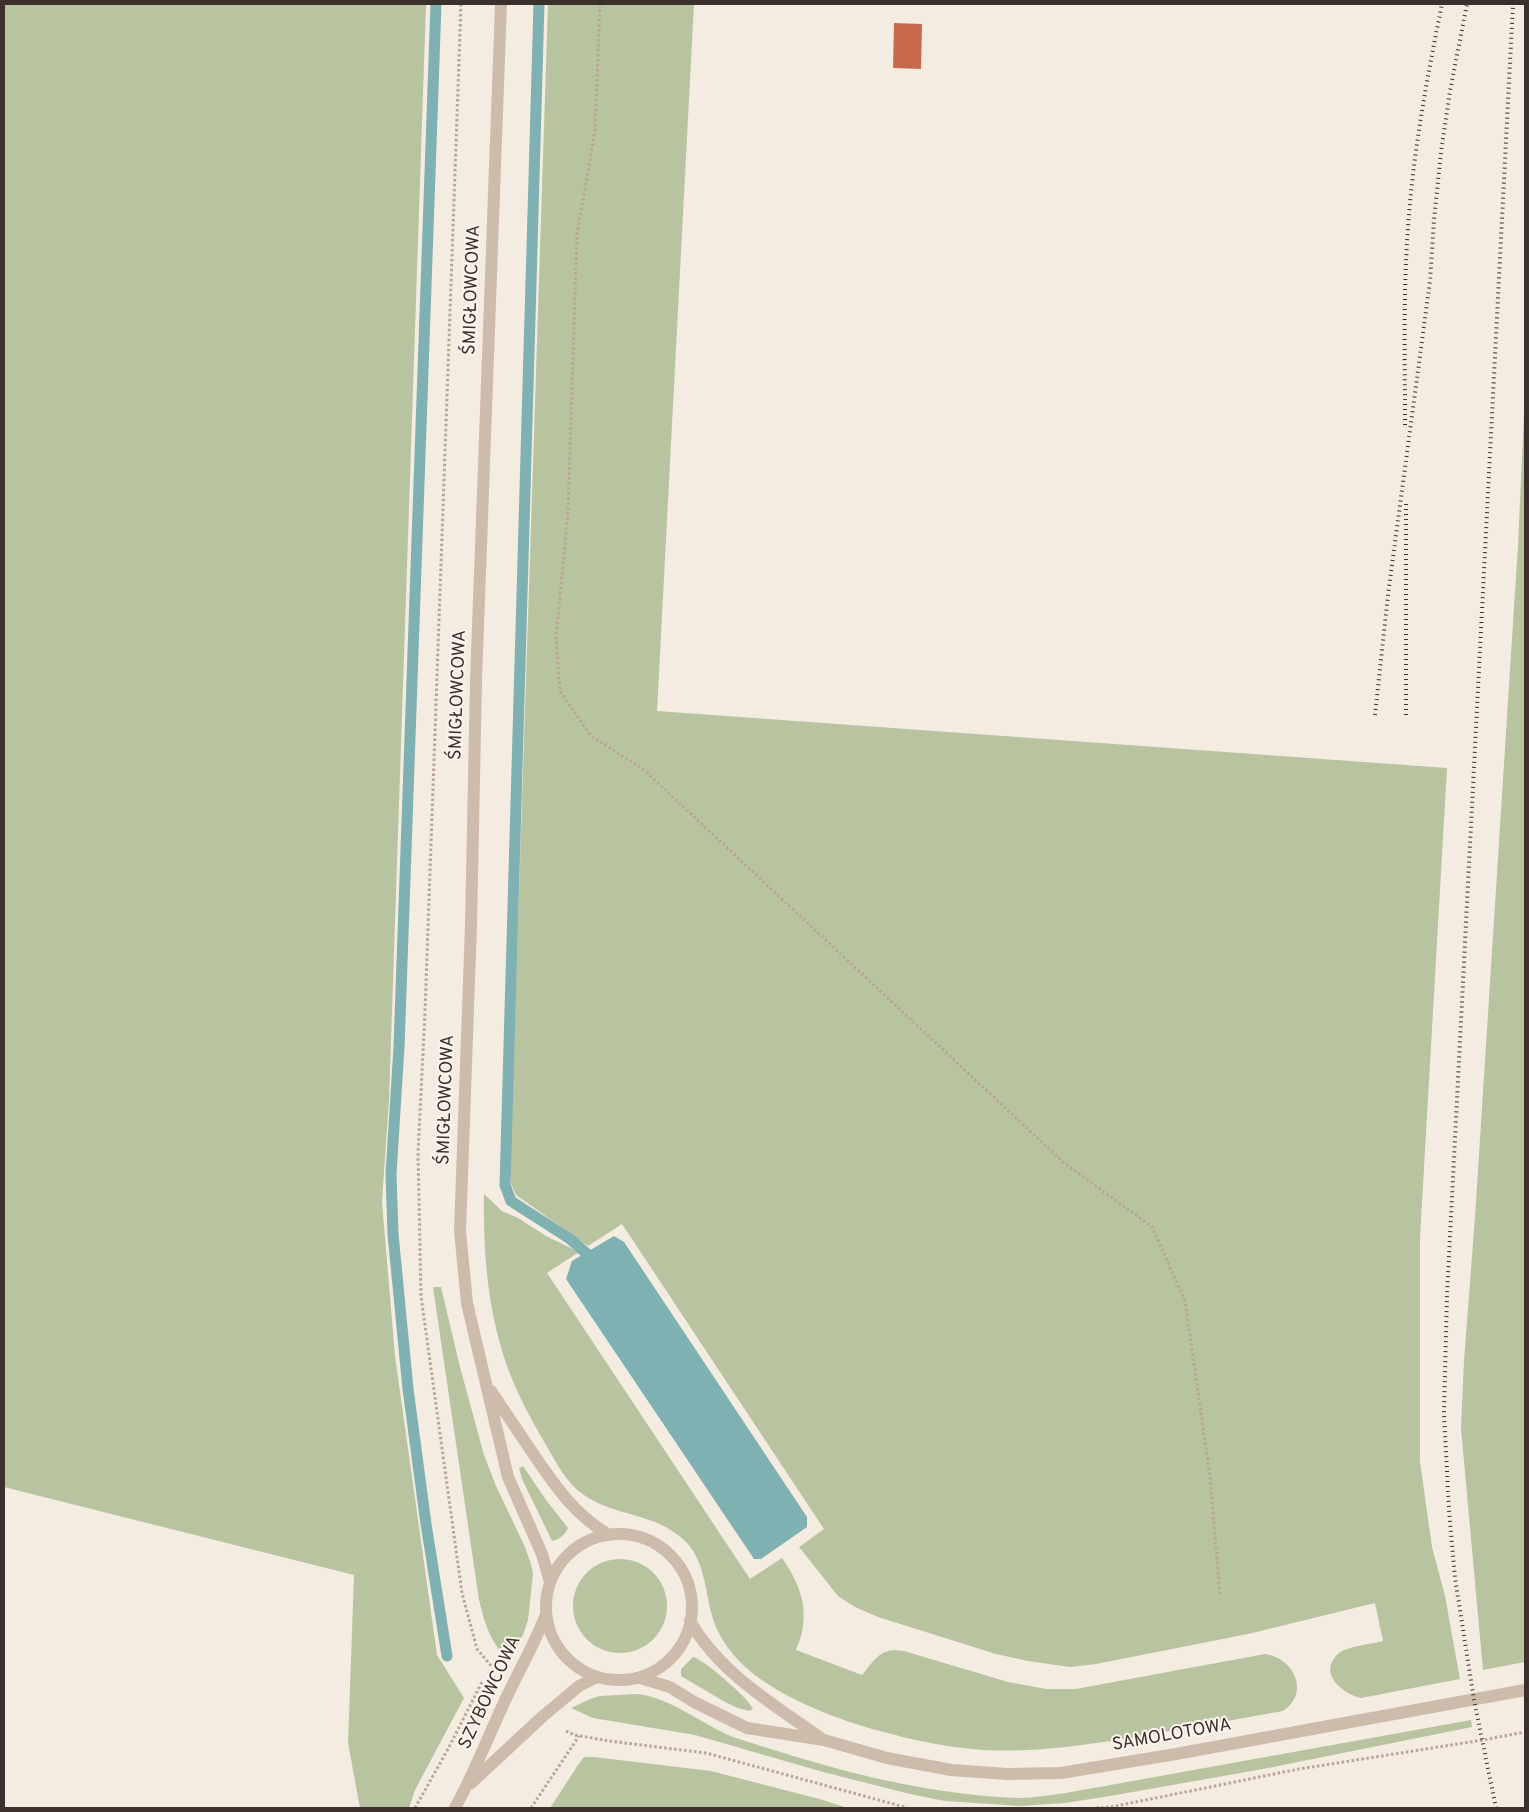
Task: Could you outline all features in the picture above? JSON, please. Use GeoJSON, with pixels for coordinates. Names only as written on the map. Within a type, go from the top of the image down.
{"type":"FeatureCollection","features":[{"type":"Feature","properties":{"kind":"street","name":"ŚMIGŁOWCOWA"},"geometry":{"type":"LineString","coordinates":[[501,4],[477,671],[471,926],[460,1231],[467,1303],[508,1477],[542,1554],[550,1582]]}},
{"type":"Feature","properties":{"kind":"street","name":"ŚMIGŁOWCOWA"},"geometry":{"type":"LineString","coordinates":[[486,1385],[552,1482],[569,1503],[586,1520],[609,1535]]}},
{"type":"Feature","properties":{"kind":"street"},"geometry":{"type":"LineString","coordinates":[[609,1535],[637,1537],[656,1544],[671,1557],[684,1574],[690,1594],[690,1622],[686,1636],[675,1654],[659,1668],[640,1678],[618,1680],[597,1677],[578,1668],[562,1654],[551,1635],[546,1614],[550,1582],[564,1559],[579,1546],[597,1537],[609,1535]]}},
{"type":"Feature","properties":{"kind":"street","name":"SZYBOWCOWA"},"geometry":{"type":"LineString","coordinates":[[455,1808],[536,1640],[546,1614]]}},
{"type":"Feature","properties":{"kind":"street","name":"SAMOLOTOWA"},"geometry":{"type":"LineString","coordinates":[[690,1622],[697,1633],[730,1671],[760,1695],[824,1740]]}},
{"type":"Feature","properties":{"kind":"street","name":"SZYBOWCOWA"},"geometry":{"type":"LineString","coordinates":[[467,1786],[542,1717],[579,1686],[597,1677]]}},
{"type":"Feature","properties":{"kind":"street","name":"SAMOLOTOWA"},"geometry":{"type":"LineString","coordinates":[[640,1678],[670,1687],[694,1702],[746,1728],[824,1740],[887,1758],[951,1770],[1007,1774],[1061,1773],[1176,1754],[1525,1690]]}},
{"type":"Feature","properties":{"kind":"path"},"geometry":{"type":"LineString","coordinates":[[600,4],[595,131],[577,234],[568,512],[556,638],[560,691],[590,735],[644,770],[1063,1162],[1152,1227],[1184,1301],[1210,1476],[1220,1597]]}},
{"type":"Feature","properties":{"kind":"path"},"geometry":{"type":"LineString","coordinates":[[415,1808],[448,1749],[490,1666]]}},
{"type":"Feature","properties":{"kind":"path"},"geometry":{"type":"LineString","coordinates":[[1096,1808],[1111,1807],[1299,1769],[1525,1732]]}},
{"type":"Feature","properties":{"kind":"path"},"geometry":{"type":"LineString","coordinates":[[531,1808],[579,1736]]}},
{"type":"Feature","properties":{"kind":"green space"},"geometry":{"type":"Polygon","coordinates":[[[4,4],[426,4],[389,1100],[382,1202],[395,1356],[437,1655],[464,1698],[415,1790],[409,1808],[360,1808],[348,1743],[354,1575],[4,1487],[4,4]]]}},
{"type":"Feature","properties":{"kind":"green space"},"geometry":{"type":"Polygon","coordinates":[[[548,4],[694,4],[657,711],[1447,768],[1420,1237],[1420,1462],[1432,1547],[1445,1596],[1460,1679],[1361,1698],[1340,1687],[1331,1675],[1330,1668],[1332,1661],[1338,1654],[1353,1647],[1383,1641],[1375,1603],[1248,1634],[1096,1664],[1070,1667],[996,1654],[878,1617],[855,1607],[838,1596],[799,1547],[824,1529],[622,1224],[588,1246],[516,1195],[511,1184],[510,1169],[548,4]]]}},
{"type":"Feature","properties":{"kind":"green space"},"geometry":{"type":"Polygon","coordinates":[[[1525,392],[1525,1662],[1483,1670],[1461,1428],[1518,545],[1525,392]]]}},
{"type":"Feature","properties":{"kind":"green space"},"geometry":{"type":"Polygon","coordinates":[[[484,1194],[502,1211],[579,1252],[547,1273],[750,1579],[782,1558],[793,1575],[803,1602],[804,1622],[796,1650],[862,1675],[875,1659],[884,1652],[904,1651],[1008,1682],[1046,1689],[1076,1689],[1265,1654],[1284,1662],[1291,1669],[1297,1687],[1296,1695],[1291,1704],[1283,1711],[1107,1742],[1045,1749],[1004,1751],[952,1747],[889,1734],[829,1715],[767,1684],[743,1665],[719,1634],[713,1620],[702,1570],[687,1543],[678,1535],[655,1522],[607,1507],[584,1495],[571,1484],[552,1455],[521,1399],[510,1374],[497,1330],[488,1285],[484,1194]]]}},
{"type":"Feature","properties":{"kind":"green space"},"geometry":{"type":"Polygon","coordinates":[[[433,1287],[441,1287],[484,1455],[496,1486],[525,1547],[533,1574],[528,1620],[523,1635],[507,1660],[489,1632],[479,1600],[433,1287]]]}},
{"type":"Feature","properties":{"kind":"green space"},"geometry":{"type":"Polygon","coordinates":[[[523,1466],[568,1528],[557,1539],[552,1541],[522,1479],[519,1468],[523,1466]]]}},
{"type":"Feature","properties":{"kind":"green space"},"geometry":{"type":"Polygon","coordinates":[[[620,1559],[638,1563],[653,1573],[663,1588],[667,1606],[663,1624],[653,1639],[638,1649],[620,1653],[602,1649],[587,1639],[577,1624],[573,1606],[577,1588],[587,1573],[602,1563],[620,1559]]]}},
{"type":"Feature","properties":{"kind":"green space"},"geometry":{"type":"Polygon","coordinates":[[[693,1657],[706,1664],[726,1680],[744,1697],[753,1709],[749,1711],[738,1708],[681,1676],[681,1669],[693,1657]]]}},
{"type":"Feature","properties":{"kind":"green space"},"geometry":{"type":"Polygon","coordinates":[[[637,1694],[649,1696],[673,1705],[733,1737],[843,1770],[929,1789],[1017,1798],[1066,1793],[1471,1720],[1472,1727],[1263,1769],[1110,1796],[1065,1803],[1020,1806],[945,1801],[910,1794],[823,1772],[695,1735],[593,1718],[571,1708],[600,1696],[637,1694]]]}},
{"type":"Feature","properties":{"kind":"green space"},"geometry":{"type":"Polygon","coordinates":[[[584,1757],[711,1771],[847,1808],[550,1808],[584,1757]]]}},
{"type":"Feature","properties":{"kind":"water"},"geometry":{"type":"Polygon","coordinates":[[[614,1236],[624,1242],[807,1517],[807,1527],[761,1559],[754,1559],[566,1279],[572,1261],[614,1236]]]}},
{"type":"Feature","properties":{"kind":"building"},"geometry":{"type":"Polygon","coordinates":[[[894,23],[922,24],[921,69],[893,68],[894,23]]]}},
{"type":"Feature","properties":{"kind":"waterway"},"geometry":{"type":"LineString","coordinates":[[436,4],[399,1047],[391,1174],[393,1234],[408,1389],[426,1524],[447,1656]]}},
{"type":"Feature","properties":{"kind":"waterway"},"geometry":{"type":"LineString","coordinates":[[539,4],[505,1185],[511,1201],[570,1239],[586,1253]]}},
{"type":"Feature","properties":{"kind":"railway"},"geometry":{"type":"LineString","coordinates":[[1405,425],[1405,277],[1410,200],[1421,116],[1442,4]]}},
{"type":"Feature","properties":{"kind":"railway"},"geometry":{"type":"LineString","coordinates":[[1375,715],[1388,595],[1430,281],[1441,152],[1450,91],[1467,4]]}},
{"type":"Feature","properties":{"kind":"railway"},"geometry":{"type":"LineString","coordinates":[[1496,1808],[1474,1700],[1455,1578],[1444,1413],[1447,1295],[1513,4]]}},
{"type":"Feature","properties":{"kind":"railway"},"geometry":{"type":"LineString","coordinates":[[1406,503],[1406,715]]}}]}
